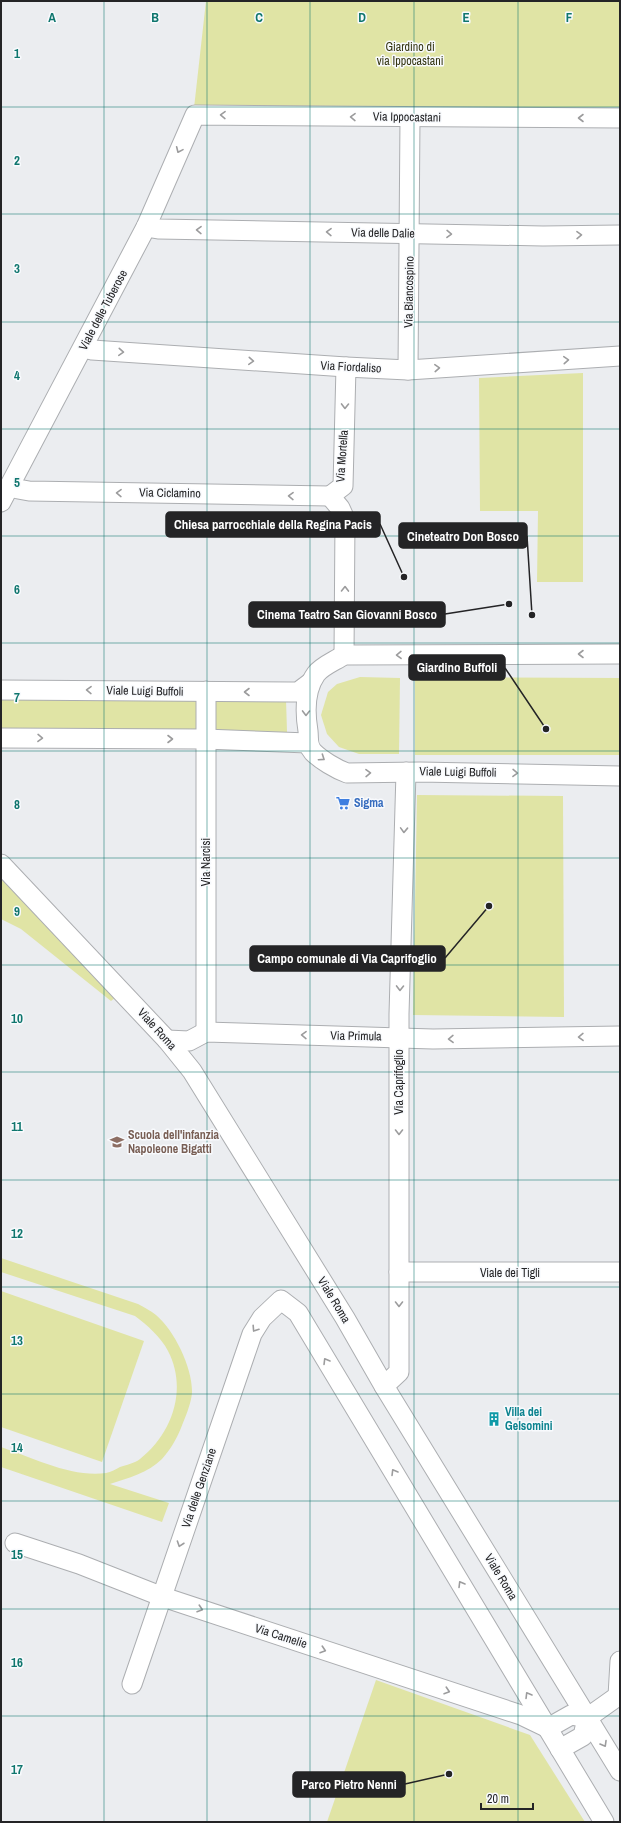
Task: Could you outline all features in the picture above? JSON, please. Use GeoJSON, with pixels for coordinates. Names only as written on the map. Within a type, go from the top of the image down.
{"type":"FeatureCollection","features":[{"type":"Feature","properties":{"kind":"street","name":"Via Ippocastani"},"geometry":{"type":"LineString","coordinates":[[194,115],[410,118],[620,118]]}},
{"type":"Feature","properties":{"kind":"street","name":"Viale delle Tuberose"},"geometry":{"type":"LineString","coordinates":[[1,502],[146,227],[194,115]]}},
{"type":"Feature","properties":{"kind":"street","name":"Via Biancospino"},"geometry":{"type":"LineString","coordinates":[[408,370],[410,118]]}},
{"type":"Feature","properties":{"kind":"street","name":"Via delle Dalie"},"geometry":{"type":"LineString","coordinates":[[146,227],[158,229],[543,236],[620,235]]}},
{"type":"Feature","properties":{"kind":"street","name":"Via Fiordaliso"},"geometry":{"type":"LineString","coordinates":[[82,348],[92,350],[408,370],[620,356]]}},
{"type":"Feature","properties":{"kind":"street","name":"Via Mortella"},"geometry":{"type":"LineString","coordinates":[[344,656],[345,519],[340,508],[330,496],[343,486],[346,367]]}},
{"type":"Feature","properties":{"kind":"street","name":"Via Ciclamino"},"geometry":{"type":"LineString","coordinates":[[11,485],[18,489],[29,491],[330,496]]}},
{"type":"Feature","properties":{"kind":"street"},"geometry":{"type":"LineString","coordinates":[[344,656],[620,654]]}},
{"type":"Feature","properties":{"kind":"street","name":"Viale Luigi Buffoli"},"geometry":{"type":"LineString","coordinates":[[1,690],[298,692],[310,683],[321,670],[344,656]]}},
{"type":"Feature","properties":{"kind":"street"},"geometry":{"type":"LineString","coordinates":[[1,738],[205,739],[308,743],[305,714],[310,683]]}},
{"type":"Feature","properties":{"kind":"street","name":"Via Narcisi"},"geometry":{"type":"LineString","coordinates":[[206,691],[206,1032]]}},
{"type":"Feature","properties":{"kind":"street","name":"Viale Luigi Buffoli"},"geometry":{"type":"LineString","coordinates":[[308,743],[314,752],[339,770],[347,773],[406,772],[620,776]]}},
{"type":"Feature","properties":{"kind":"street","name":"Via Caprifoglio"},"geometry":{"type":"LineString","coordinates":[[384,1386],[399,1372],[399,1038],[406,772]]}},
{"type":"Feature","properties":{"kind":"street","name":"Viale Roma"},"geometry":{"type":"LineString","coordinates":[[1,864],[167,1040],[192,1071],[345,1318],[384,1386],[620,1771]]}},
{"type":"Feature","properties":{"kind":"street","name":"Via Primula"},"geometry":{"type":"LineString","coordinates":[[167,1040],[189,1041],[206,1032],[433,1039],[620,1036]]}},
{"type":"Feature","properties":{"kind":"street","name":"Viale dei Tigli"},"geometry":{"type":"LineString","coordinates":[[399,1272],[620,1272]]}},
{"type":"Feature","properties":{"kind":"street","name":"Via delle Genziane"},"geometry":{"type":"LineString","coordinates":[[132,1684],[252,1334],[262,1318],[281,1300],[298,1313],[548,1728]]}},
{"type":"Feature","properties":{"kind":"street","name":"Via Camelie"},"geometry":{"type":"LineString","coordinates":[[15,1543],[79,1564],[163,1597],[521,1715],[548,1728]]}},
{"type":"Feature","properties":{"kind":"street"},"geometry":{"type":"LineString","coordinates":[[560,1748],[583,1736],[587,1718],[618,1696],[620,1660]]}},
{"type":"Feature","properties":{"kind":"street"},"geometry":{"type":"LineString","coordinates":[[587,1718],[571,1715],[548,1728],[604,1822]]}},
{"type":"Feature","properties":{"kind":"green space","name":"Giardino di via Ippocastani"},"geometry":{"type":"Polygon","coordinates":[[[206,1],[620,1],[620,107],[194,108],[206,1]]]}},
{"type":"Feature","properties":{"kind":"green space"},"geometry":{"type":"Polygon","coordinates":[[[583,373],[583,582],[537,582],[538,511],[480,511],[479,378],[583,373]]]}},
{"type":"Feature","properties":{"kind":"green space"},"geometry":{"type":"Polygon","coordinates":[[[360,677],[400,678],[399,754],[359,754],[339,747],[327,734],[321,715],[328,692],[337,684],[360,677]]]}},
{"type":"Feature","properties":{"kind":"green space"},"geometry":{"type":"Polygon","coordinates":[[[415,677],[620,678],[620,755],[415,755],[415,677]]]}},
{"type":"Feature","properties":{"kind":"green space"},"geometry":{"type":"Polygon","coordinates":[[[1,698],[196,700],[196,731],[1,731],[1,698]]]}},
{"type":"Feature","properties":{"kind":"green space"},"geometry":{"type":"Polygon","coordinates":[[[216,700],[286,700],[287,732],[216,731],[216,700]]]}},
{"type":"Feature","properties":{"kind":"green space"},"geometry":{"type":"Polygon","coordinates":[[[417,795],[563,796],[564,1017],[413,1015],[417,795]]]}},
{"type":"Feature","properties":{"kind":"green space"},"geometry":{"type":"Polygon","coordinates":[[[1,875],[116,997],[111,1001],[21,929],[1,919],[1,875]]]}},
{"type":"Feature","properties":{"kind":"green space"},"geometry":{"type":"Polygon","coordinates":[[[1,1258],[138,1304],[156,1315],[176,1340],[182,1351],[192,1383],[192,1393],[189,1406],[179,1432],[168,1452],[156,1464],[138,1474],[110,1484],[169,1503],[162,1522],[1,1467],[1,1447],[53,1466],[80,1473],[106,1473],[136,1462],[151,1449],[161,1437],[168,1424],[174,1410],[177,1380],[174,1366],[162,1341],[135,1316],[1,1272],[1,1258]]]}},
{"type":"Feature","properties":{"kind":"green space"},"geometry":{"type":"Polygon","coordinates":[[[1,1291],[144,1341],[102,1462],[1,1427],[1,1291]]]}},
{"type":"Feature","properties":{"kind":"green space"},"geometry":{"type":"Polygon","coordinates":[[[376,1680],[530,1735],[585,1822],[327,1822],[376,1680]]]}},
{"type":"Feature","properties":{"kind":"place","name":"Chiesa parrocchiale della Regina Pacis"},"geometry":{"type":"Point","coordinates":[404,577]}},
{"type":"Feature","properties":{"kind":"place","name":"Cinema Teatro San Giovanni Bosco"},"geometry":{"type":"Point","coordinates":[509,604]}},
{"type":"Feature","properties":{"kind":"place","name":"Cineteatro Don Bosco"},"geometry":{"type":"Point","coordinates":[532,615]}},
{"type":"Feature","properties":{"kind":"place","name":"Giardino Buffoli"},"geometry":{"type":"Point","coordinates":[546,729]}},
{"type":"Feature","properties":{"kind":"place","name":"Sigma"},"geometry":{"type":"Point","coordinates":[343,803]}},
{"type":"Feature","properties":{"kind":"place","name":"Campo comunale di Via Caprifoglio"},"geometry":{"type":"Point","coordinates":[489,906]}},
{"type":"Feature","properties":{"kind":"place","name":"Scuola dell'infanzia Napoleone Bigatti"},"geometry":{"type":"Point","coordinates":[117,1142]}},
{"type":"Feature","properties":{"kind":"place","name":"Villa dei Gelsomini"},"geometry":{"type":"Point","coordinates":[494,1419]}},
{"type":"Feature","properties":{"kind":"place","name":"Parco Pietro Nenni"},"geometry":{"type":"Point","coordinates":[449,1774]}}]}
